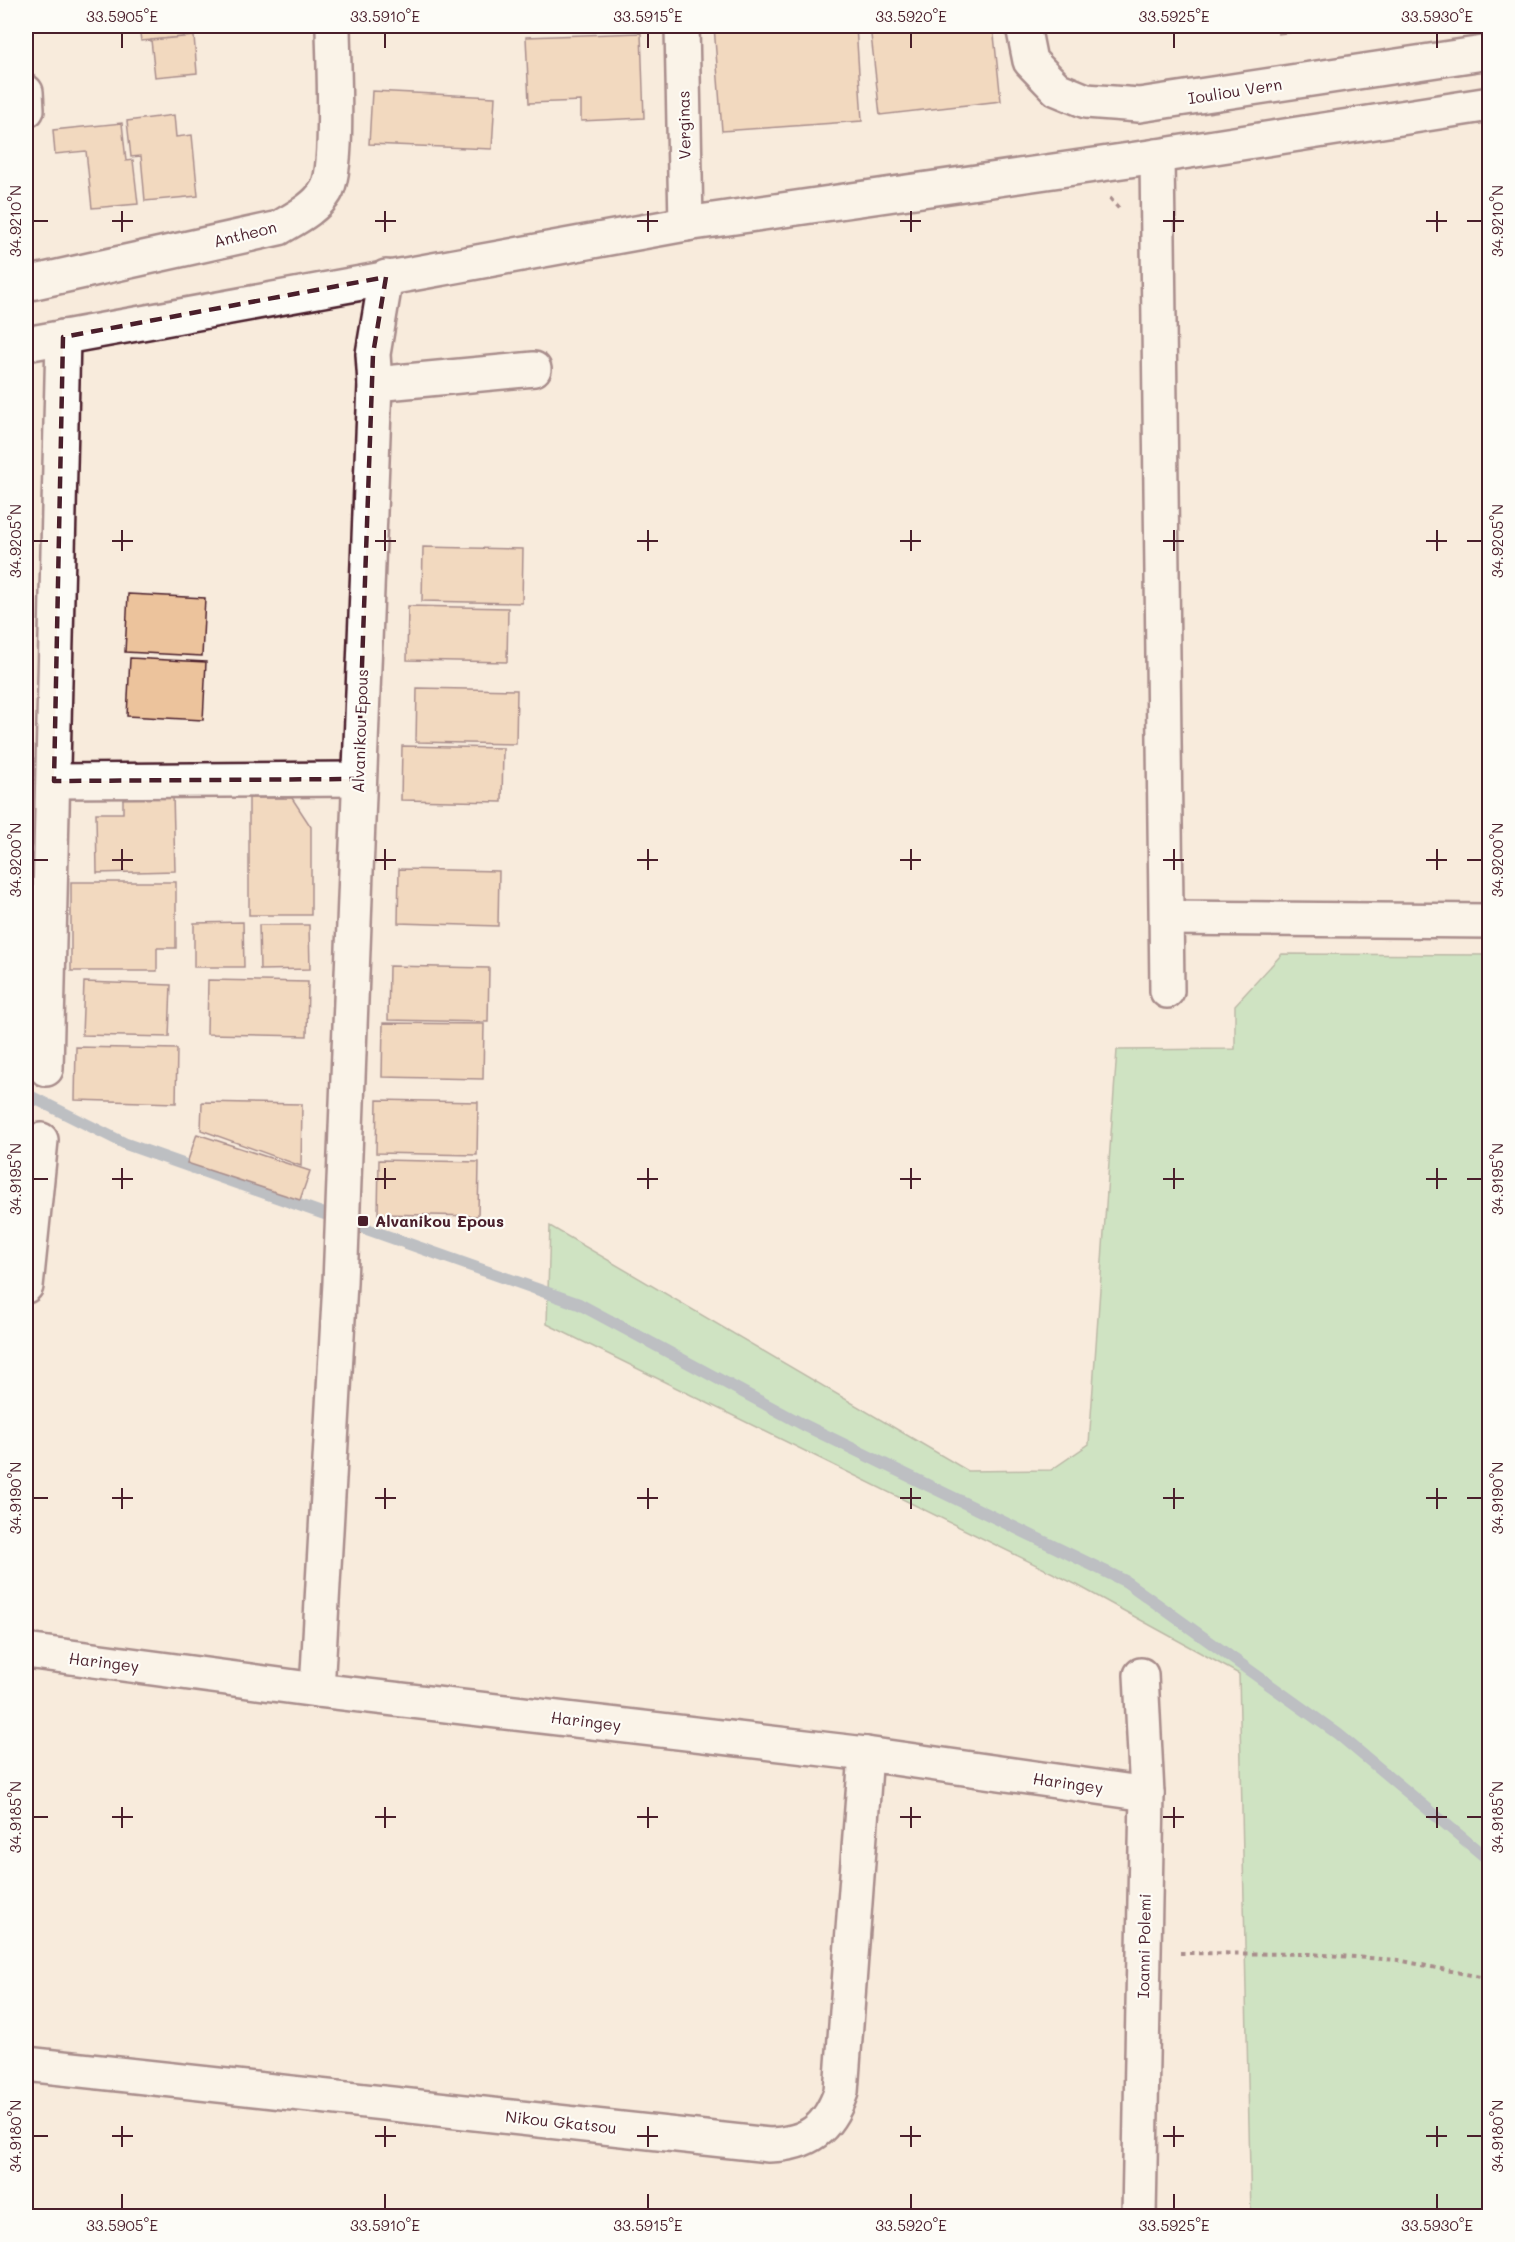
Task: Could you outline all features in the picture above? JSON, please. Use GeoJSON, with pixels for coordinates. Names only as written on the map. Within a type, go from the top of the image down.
{"type":"FeatureCollection","features":[{"type":"Feature","properties":{"kind":"street","name":"Antheon"},"geometry":{"type":"LineString","coordinates":[[26,284],[279,228],[309,209],[327,190],[333,157],[333,26]]}},
{"type":"Feature","properties":{"kind":"street","name":"Verginas"},"geometry":{"type":"LineString","coordinates":[[682,26],[686,224]]}},
{"type":"Feature","properties":{"kind":"street","name":"Iouliou Vern"},"geometry":{"type":"LineString","coordinates":[[1023,26],[1030,61],[1058,89],[1086,101],[1139,105],[1490,52]]}},
{"type":"Feature","properties":{"kind":"street"},"geometry":{"type":"LineString","coordinates":[[26,344],[686,224],[1157,156],[1490,104]]}},
{"type":"Feature","properties":{"kind":"street"},"geometry":{"type":"LineString","coordinates":[[1157,156],[1167,991]]}},
{"type":"Feature","properties":{"kind":"street","name":"Alvanikou Epous"},"geometry":{"type":"LineString","coordinates":[[317,1690],[344,1190],[358,779],[375,384],[373,354],[386,277]]}},
{"type":"Feature","properties":{"kind":"street"},"geometry":{"type":"LineString","coordinates":[[46,1069],[63,337]]}},
{"type":"Feature","properties":{"kind":"street"},"geometry":{"type":"LineString","coordinates":[[375,384],[534,369]]}},
{"type":"Feature","properties":{"kind":"street"},"geometry":{"type":"LineString","coordinates":[[54,781],[358,779]]}},
{"type":"Feature","properties":{"kind":"street"},"geometry":{"type":"LineString","coordinates":[[1167,918],[1490,921]]}},
{"type":"Feature","properties":{"kind":"street"},"geometry":{"type":"LineString","coordinates":[[26,1286],[41,1140]]}},
{"type":"Feature","properties":{"kind":"street","name":"Haringey"},"geometry":{"type":"LineString","coordinates":[[26,1651],[317,1690],[866,1754],[1147,1794]]}},
{"type":"Feature","properties":{"kind":"street","name":"Ioanni Polemi"},"geometry":{"type":"LineString","coordinates":[[1139,2217],[1147,1794],[1141,1675]]}},
{"type":"Feature","properties":{"kind":"street","name":"Nikou Gkatsou"},"geometry":{"type":"LineString","coordinates":[[26,2064],[769,2145],[790,2144],[808,2138],[824,2124],[836,2107],[841,2092],[866,1754]]}},
{"type":"Feature","properties":{"kind":"path"},"geometry":{"type":"LineString","coordinates":[[1144,1953],[1310,1954],[1398,1960],[1490,1979]]}},
{"type":"Feature","properties":{"kind":"highlighted area"},"geometry":{"type":"Polygon","coordinates":[[[386,277],[373,354],[358,779],[54,781],[63,337],[386,277]]]}},
{"type":"Feature","properties":{"kind":"green space"},"geometry":{"type":"Polygon","coordinates":[[[1282,954],[1489,955],[1489,2216],[1251,2216],[1239,1674],[1077,1585],[547,1324],[550,1226],[968,1471],[1051,1470],[1089,1444],[1117,1050],[1235,1049],[1235,1005],[1282,954]]]}},
{"type":"Feature","properties":{"kind":"building"},"geometry":{"type":"Polygon","coordinates":[[[139,26],[183,26],[184,37],[141,41],[139,26]]]}},
{"type":"Feature","properties":{"kind":"building"},"geometry":{"type":"Polygon","coordinates":[[[714,26],[856,26],[862,121],[722,131],[714,26]]]}},
{"type":"Feature","properties":{"kind":"building"},"geometry":{"type":"Polygon","coordinates":[[[870,26],[993,26],[1001,101],[880,115],[870,26]]]}},
{"type":"Feature","properties":{"kind":"building"},"geometry":{"type":"Polygon","coordinates":[[[1277,26],[1341,26],[1278,34],[1277,26]]]}},
{"type":"Feature","properties":{"kind":"building"},"geometry":{"type":"Polygon","coordinates":[[[641,33],[644,118],[581,121],[581,101],[529,103],[526,37],[641,33]]]}},
{"type":"Feature","properties":{"kind":"building"},"geometry":{"type":"Polygon","coordinates":[[[194,36],[197,73],[155,77],[151,40],[194,36]]]}},
{"type":"Feature","properties":{"kind":"building"},"geometry":{"type":"Polygon","coordinates":[[[372,91],[495,97],[492,149],[369,144],[372,91]]]}},
{"type":"Feature","properties":{"kind":"building"},"geometry":{"type":"Polygon","coordinates":[[[174,115],[176,137],[192,135],[198,196],[145,201],[141,156],[131,157],[127,121],[174,115]]]}},
{"type":"Feature","properties":{"kind":"building"},"geometry":{"type":"Polygon","coordinates":[[[122,123],[126,161],[133,160],[138,204],[92,208],[86,151],[55,154],[53,130],[122,123]]]}},
{"type":"Feature","properties":{"kind":"building"},"geometry":{"type":"Polygon","coordinates":[[[423,547],[523,549],[522,603],[422,601],[423,547]]]}},
{"type":"Feature","properties":{"kind":"building"},"geometry":{"type":"Polygon","coordinates":[[[128,594],[205,598],[202,656],[125,652],[128,594]]]}},
{"type":"Feature","properties":{"kind":"building"},"geometry":{"type":"Polygon","coordinates":[[[408,606],[508,608],[507,662],[407,660],[408,606]]]}},
{"type":"Feature","properties":{"kind":"building"},"geometry":{"type":"Polygon","coordinates":[[[130,658],[206,662],[203,720],[127,716],[130,658]]]}},
{"type":"Feature","properties":{"kind":"building"},"geometry":{"type":"Polygon","coordinates":[[[417,688],[517,690],[516,744],[416,742],[417,688]]]}},
{"type":"Feature","properties":{"kind":"building"},"geometry":{"type":"Polygon","coordinates":[[[402,746],[503,748],[502,802],[401,800],[402,746]]]}},
{"type":"Feature","properties":{"kind":"building"},"geometry":{"type":"Polygon","coordinates":[[[173,795],[175,871],[97,873],[96,813],[123,813],[123,796],[173,795]]]}},
{"type":"Feature","properties":{"kind":"building"},"geometry":{"type":"Polygon","coordinates":[[[249,798],[292,798],[311,827],[311,915],[249,915],[249,798]]]}},
{"type":"Feature","properties":{"kind":"building"},"geometry":{"type":"Polygon","coordinates":[[[399,869],[499,871],[498,926],[398,923],[399,869]]]}},
{"type":"Feature","properties":{"kind":"building"},"geometry":{"type":"Polygon","coordinates":[[[71,882],[176,882],[176,948],[157,948],[157,971],[71,971],[71,882]]]}},
{"type":"Feature","properties":{"kind":"building"},"geometry":{"type":"Polygon","coordinates":[[[243,922],[244,967],[194,967],[194,923],[243,922]]]}},
{"type":"Feature","properties":{"kind":"building"},"geometry":{"type":"Polygon","coordinates":[[[259,925],[309,925],[310,969],[260,970],[259,925]]]}},
{"type":"Feature","properties":{"kind":"building"},"geometry":{"type":"Polygon","coordinates":[[[389,966],[489,968],[488,1022],[388,1020],[389,966]]]}},
{"type":"Feature","properties":{"kind":"building"},"geometry":{"type":"Polygon","coordinates":[[[208,980],[308,982],[307,1036],[207,1034],[208,980]]]}},
{"type":"Feature","properties":{"kind":"building"},"geometry":{"type":"Polygon","coordinates":[[[84,982],[171,985],[169,1037],[82,1035],[84,982]]]}},
{"type":"Feature","properties":{"kind":"building"},"geometry":{"type":"Polygon","coordinates":[[[383,1023],[484,1024],[483,1079],[382,1077],[383,1023]]]}},
{"type":"Feature","properties":{"kind":"building"},"geometry":{"type":"Polygon","coordinates":[[[76,1047],[177,1049],[176,1103],[75,1100],[76,1047]]]}},
{"type":"Feature","properties":{"kind":"building"},"geometry":{"type":"Polygon","coordinates":[[[377,1100],[478,1102],[477,1155],[376,1153],[377,1100]]]}},
{"type":"Feature","properties":{"kind":"building"},"geometry":{"type":"Polygon","coordinates":[[[202,1102],[302,1104],[301,1166],[201,1130],[202,1102]]]}},
{"type":"Feature","properties":{"kind":"building"},"geometry":{"type":"Polygon","coordinates":[[[197,1134],[310,1171],[300,1200],[187,1163],[197,1134]]]}},
{"type":"Feature","properties":{"kind":"building"},"geometry":{"type":"Polygon","coordinates":[[[379,1160],[479,1162],[478,1216],[378,1214],[379,1160]]]}},
{"type":"Feature","properties":{"kind":"waterway"},"geometry":{"type":"LineString","coordinates":[[26,1094],[126,1144],[579,1304],[804,1425],[1125,1581],[1338,1734],[1490,1861]]}},
{"type":"Feature","properties":{"kind":"place","name":"Alvanikou Epous"},"geometry":{"type":"Point","coordinates":[363,1221]}}]}
